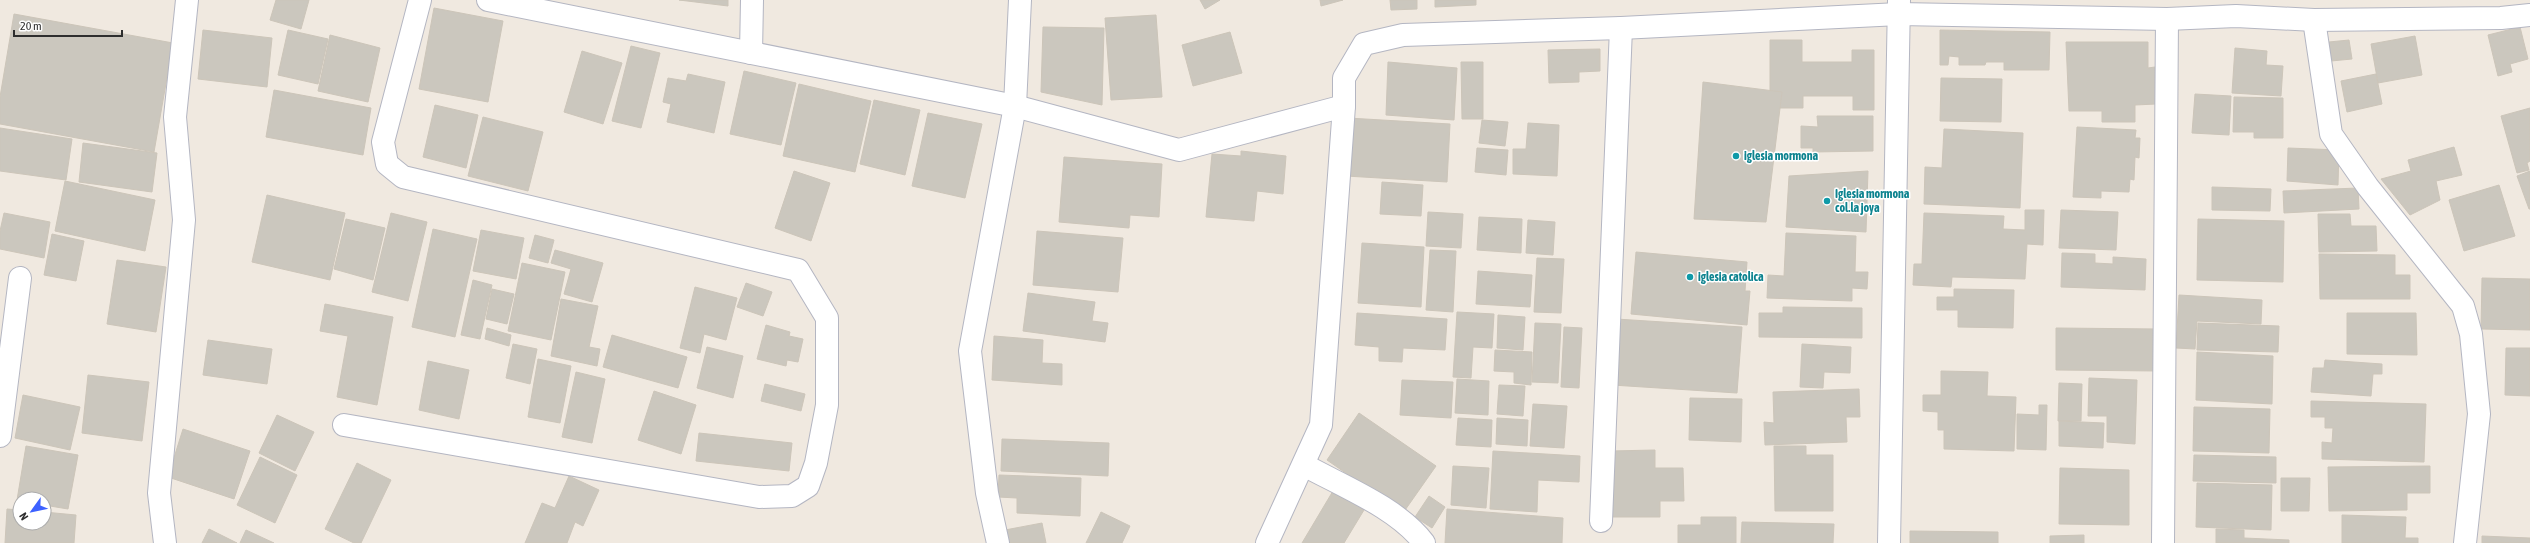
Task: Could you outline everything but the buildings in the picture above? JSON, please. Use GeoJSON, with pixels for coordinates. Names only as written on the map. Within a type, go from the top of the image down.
{"type":"FeatureCollection","features":[{"type":"Feature","properties":{"kind":"street"},"geometry":{"type":"LineString","coordinates":[[166,543],[159,493],[184,220],[175,117],[187,0]]}},
{"type":"Feature","properties":{"kind":"street"},"geometry":{"type":"LineString","coordinates":[[344,425],[759,497],[792,496],[808,486],[816,463],[827,405],[827,318],[798,270],[403,177],[387,164],[383,142],[420,0]]}},
{"type":"Feature","properties":{"kind":"street"},"geometry":{"type":"LineString","coordinates":[[488,0],[1015,106],[1179,150],[1344,106]]}},
{"type":"Feature","properties":{"kind":"street"},"geometry":{"type":"LineString","coordinates":[[751,53],[752,0]]}},
{"type":"Feature","properties":{"kind":"street"},"geometry":{"type":"LineString","coordinates":[[998,543],[986,493],[970,351],[1015,106],[1020,0]]}},
{"type":"Feature","properties":{"kind":"street"},"geometry":{"type":"LineString","coordinates":[[1889,543],[1899,7]]}},
{"type":"Feature","properties":{"kind":"street"},"geometry":{"type":"LineString","coordinates":[[1267,543],[1321,425],[1344,106],[1344,78],[1364,44],[1403,35],[1621,28],[1899,7],[2167,19],[2236,8],[2314,20],[2501,18],[2530,15]]}},
{"type":"Feature","properties":{"kind":"street"},"geometry":{"type":"LineString","coordinates":[[2163,543],[2167,19]]}},
{"type":"Feature","properties":{"kind":"street"},"geometry":{"type":"LineString","coordinates":[[2314,20],[2331,134],[2368,188],[2463,306],[2471,334],[2478,414],[2465,543]]}},
{"type":"Feature","properties":{"kind":"street"},"geometry":{"type":"LineString","coordinates":[[1601,521],[1621,28]]}},
{"type":"Feature","properties":{"kind":"street"},"geometry":{"type":"LineString","coordinates":[[0,436],[20,278]]}},
{"type":"Feature","properties":{"kind":"street"},"geometry":{"type":"LineString","coordinates":[[1304,465],[1398,518],[1416,533],[1424,543]]}},
{"type":"Feature","properties":{"kind":"place","name":"iglesia mormona"},"geometry":{"type":"Point","coordinates":[1736,156]}},
{"type":"Feature","properties":{"kind":"place","name":"Iglesia mormona col.la joya"},"geometry":{"type":"Point","coordinates":[1827,201]}},
{"type":"Feature","properties":{"kind":"place","name":"iglesia catolica"},"geometry":{"type":"Point","coordinates":[1690,277]}}]}
